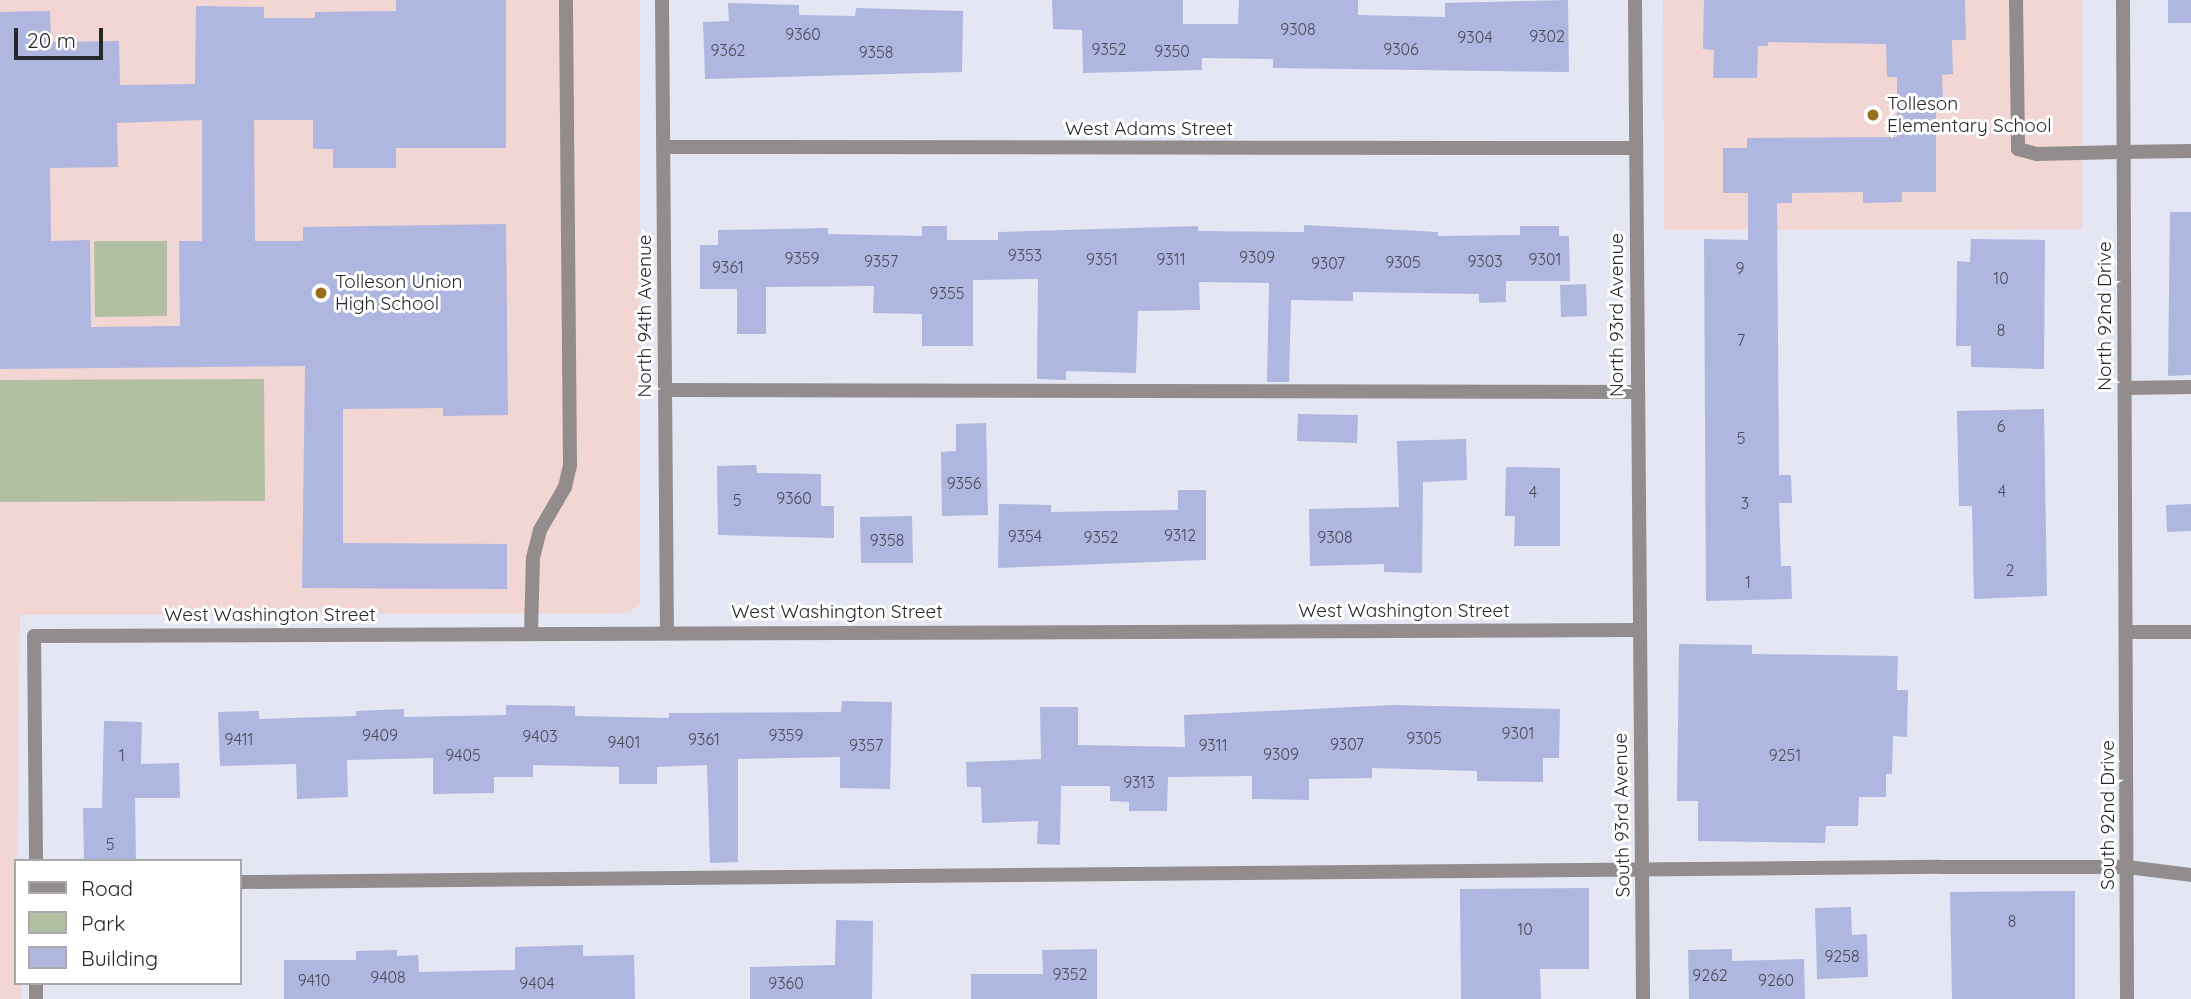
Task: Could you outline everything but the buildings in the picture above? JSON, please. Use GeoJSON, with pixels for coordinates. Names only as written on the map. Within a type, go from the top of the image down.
{"type":"FeatureCollection","features":[{"type":"Feature","properties":{"kind":"street"},"geometry":{"type":"LineString","coordinates":[[531,633],[533,558],[540,530],[565,487],[570,465],[566,0]]}},
{"type":"Feature","properties":{"kind":"street","name":"North 94th Avenue"},"geometry":{"type":"LineString","coordinates":[[662,0],[667,631]]}},
{"type":"Feature","properties":{"kind":"street","name":"North 93rd Avenue"},"geometry":{"type":"LineString","coordinates":[[1635,0],[1640,630]]}},
{"type":"Feature","properties":{"kind":"street"},"geometry":{"type":"LineString","coordinates":[[2017,0],[2018,149],[2037,154],[2191,151]]}},
{"type":"Feature","properties":{"kind":"street","name":"North 92nd Drive"},"geometry":{"type":"LineString","coordinates":[[2123,0],[2121,152],[2126,632]]}},
{"type":"Feature","properties":{"kind":"street","name":"West Adams Street"},"geometry":{"type":"LineString","coordinates":[[663,148],[1635,148]]}},
{"type":"Feature","properties":{"kind":"street"},"geometry":{"type":"LineString","coordinates":[[2124,388],[2191,387]]}},
{"type":"Feature","properties":{"kind":"street"},"geometry":{"type":"LineString","coordinates":[[665,390],[1637,392]]}},
{"type":"Feature","properties":{"kind":"street","name":"West Washington Street"},"geometry":{"type":"LineString","coordinates":[[36,859],[34,636],[667,631],[1640,630]]}},
{"type":"Feature","properties":{"kind":"street","name":"South 93rd Avenue"},"geometry":{"type":"LineString","coordinates":[[1640,630],[1643,999]]}},
{"type":"Feature","properties":{"kind":"street"},"geometry":{"type":"LineString","coordinates":[[2126,632],[2191,632]]}},
{"type":"Feature","properties":{"kind":"street","name":"South 92nd Drive"},"geometry":{"type":"LineString","coordinates":[[2126,632],[2127,999]]}},
{"type":"Feature","properties":{"kind":"street"},"geometry":{"type":"LineString","coordinates":[[242,882],[1642,873],[1682,868],[2127,867],[2191,874]]}},
{"type":"Feature","properties":{"kind":"shaded area","name":"Tolleson Union High School"},"geometry":{"type":"Polygon","coordinates":[[[0,0],[640,0],[640,604],[629,613],[20,615],[14,985],[21,985],[21,999],[0,999],[0,0]]]}},
{"type":"Feature","properties":{"kind":"shaded area","name":"Tolleson Elementary School"},"geometry":{"type":"Polygon","coordinates":[[[1663,0],[2082,0],[2082,229],[1664,230],[1663,0]]]}},
{"type":"Feature","properties":{"kind":"green space"},"geometry":{"type":"Polygon","coordinates":[[[94,241],[167,241],[167,316],[95,317],[94,241]]]}},
{"type":"Feature","properties":{"kind":"green space"},"geometry":{"type":"Polygon","coordinates":[[[264,379],[265,501],[0,502],[0,380],[264,379]]]}},
{"type":"Feature","properties":{"kind":"place","name":"Tolleson Elementary School"},"geometry":{"type":"Point","coordinates":[1873,115]}},
{"type":"Feature","properties":{"kind":"place","name":"Tolleson Union High School"},"geometry":{"type":"Point","coordinates":[321,293]}}]}
